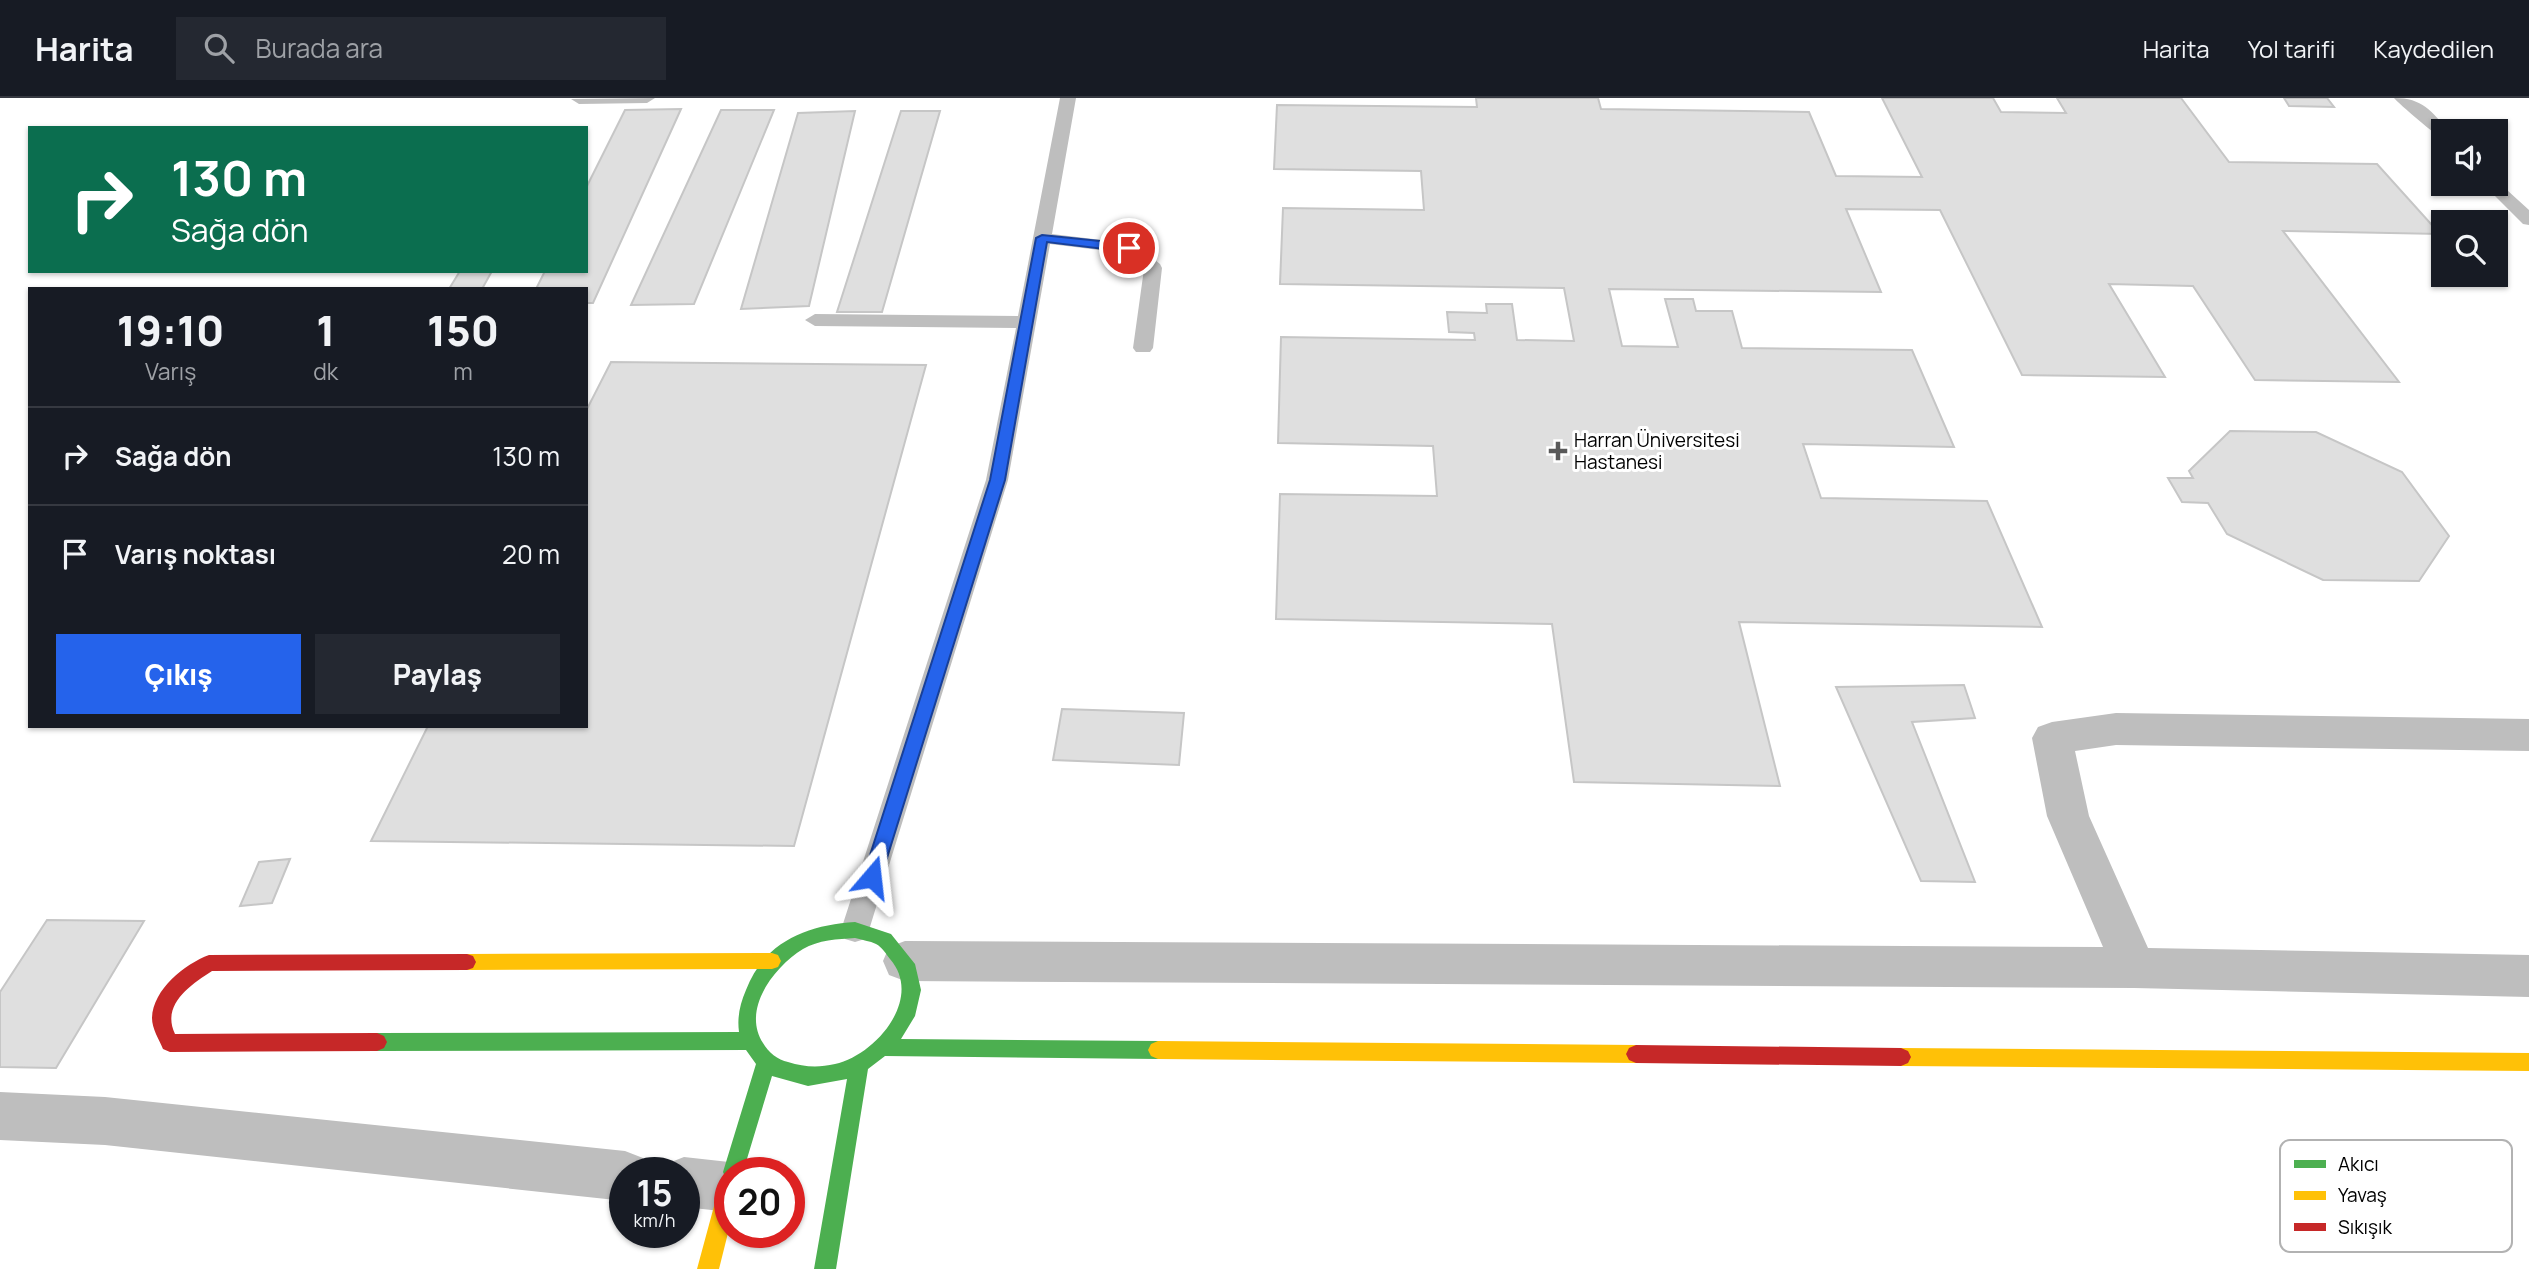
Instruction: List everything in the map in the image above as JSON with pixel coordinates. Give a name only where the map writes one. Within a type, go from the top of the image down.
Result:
[{"type":"street","points":[[2134,968],[2068,816],[2052,738],[2116,729],[2529,735]]},
{"type":"street","points":[[855,930],[885,940],[905,961],[912,990],[905,1021],[886,1048],[858,1069],[824,1078],[793,1076],[766,1063],[751,1041],[747,1013],[755,986],[772,961],[798,943],[826,932],[855,930]]},
{"type":"street","points":[[751,1041],[170,1043],[161,1033],[159,1019],[164,1002],[176,987],[190,974],[209,963],[772,961]]},
{"type":"street","points":[[905,961],[2134,968],[2529,976]]},
{"type":"street","points":[[886,1048],[2529,1062]]},
{"type":"street","points":[[738,1157],[766,1063]]},
{"type":"street","points":[[825,1269],[858,1069]]},
{"type":"street","points":[[0,1116],[105,1121],[609,1173]]},
{"type":"street","points":[[708,1269],[714,1245]]},
{"type":"lane","points":[[579,99],[647,98]]},
{"type":"lane","points":[[855,930],[998,480],[1068,98]]},
{"type":"lane","points":[[2402,98],[2431,121]]},
{"type":"lane","points":[[2505,196],[2529,220]]},
{"type":"lane","points":[[1042,238],[1129,248],[1153,268],[1143,348]]},
{"type":"lane","points":[[814,320],[1027,322]]},
{"type":"building","points":[[1476,98],[1598,98],[1601,109],[1809,112],[1836,176],[1922,177],[1882,98],[1993,98],[2001,112],[2066,113],[2057,98],[2181,98],[2229,162],[2377,164],[2431,224],[2431,234],[2283,231],[2399,382],[2255,380],[2193,286],[2109,284],[2165,377],[2022,375],[1940,210],[1846,209],[1881,292],[1609,289],[1622,346],[1678,347],[1665,299],[1693,299],[1696,311],[1732,311],[1742,348],[1912,350],[1954,447],[1803,444],[1821,498],[1987,501],[2042,627],[1739,622],[1780,786],[1574,782],[1552,624],[1276,619],[1280,494],[1437,496],[1433,446],[1278,443],[1281,337],[1475,340],[1474,333],[1449,332],[1447,312],[1487,313],[1486,304],[1512,304],[1517,340],[1574,341],[1564,288],[1280,284],[1283,208],[1424,210],[1421,171],[1274,169],[1277,105],[1477,107]]},
{"type":"building","points":[[2284,98],[2327,98],[2334,107],[2289,106]]},
{"type":"building","points":[[681,109],[593,303],[588,303],[588,287],[537,287],[544,273],[588,273],[588,184],[625,110]]},
{"type":"building","points":[[721,110],[774,110],[694,304],[631,305]]},
{"type":"building","points":[[855,111],[809,306],[741,309],[798,113]]},
{"type":"building","points":[[901,111],[940,111],[882,312],[837,312]]},
{"type":"building","points":[[459,273],[491,273],[483,287],[450,287]]},
{"type":"building","points":[[611,362],[926,365],[794,846],[371,841],[427,728],[588,728],[588,407]]},
{"type":"building","points":[[2230,431],[2316,432],[2402,472],[2449,536],[2419,581],[2323,580],[2227,534],[2208,503],[2182,502],[2168,478],[2193,478],[2189,471]]},
{"type":"building","points":[[1964,685],[1975,718],[1912,722],[1975,882],[1921,881],[1836,687]]},
{"type":"building","points":[[1062,709],[1184,713],[1179,765],[1053,760]]},
{"type":"building","points":[[290,859],[272,903],[240,906],[259,862]]},
{"type":"building","points":[[47,920],[144,921],[56,1068],[0,1067],[0,992]]},
{"type":"traffic: fast","points":[[855,930],[885,940],[906,964],[912,990],[905,1016],[889,1041],[866,1060],[838,1073],[808,1077],[778,1069],[760,1056],[750,1040],[747,1022],[749,1004],[757,985],[782,953],[798,942],[818,935],[855,930]]},
{"type":"traffic: fast","points":[[377,1042],[751,1041]]},
{"type":"traffic: fast","points":[[886,1048],[1158,1050]]},
{"type":"traffic: fast","points":[[738,1157],[766,1063]]},
{"type":"traffic: fast","points":[[825,1269],[858,1069]]},
{"type":"traffic: slow","points":[[467,962],[772,961]]},
{"type":"traffic: slow","points":[[1158,1050],[1636,1054]]},
{"type":"traffic: slow","points":[[1901,1057],[2529,1062]]},
{"type":"traffic: slow","points":[[708,1269],[714,1246]]},
{"type":"traffic: jam","points":[[377,1042],[170,1043],[162,1017],[164,1006],[177,986],[209,963],[467,962]]},
{"type":"traffic: jam","points":[[1636,1054],[1901,1057]]},
{"type":"place","name":"Harran Üniversitesi Hastanesi","points":[[1558,451]]},
{"type":"route","points":[[872,877],[998,480],[1042,238],[1129,248]]}]
